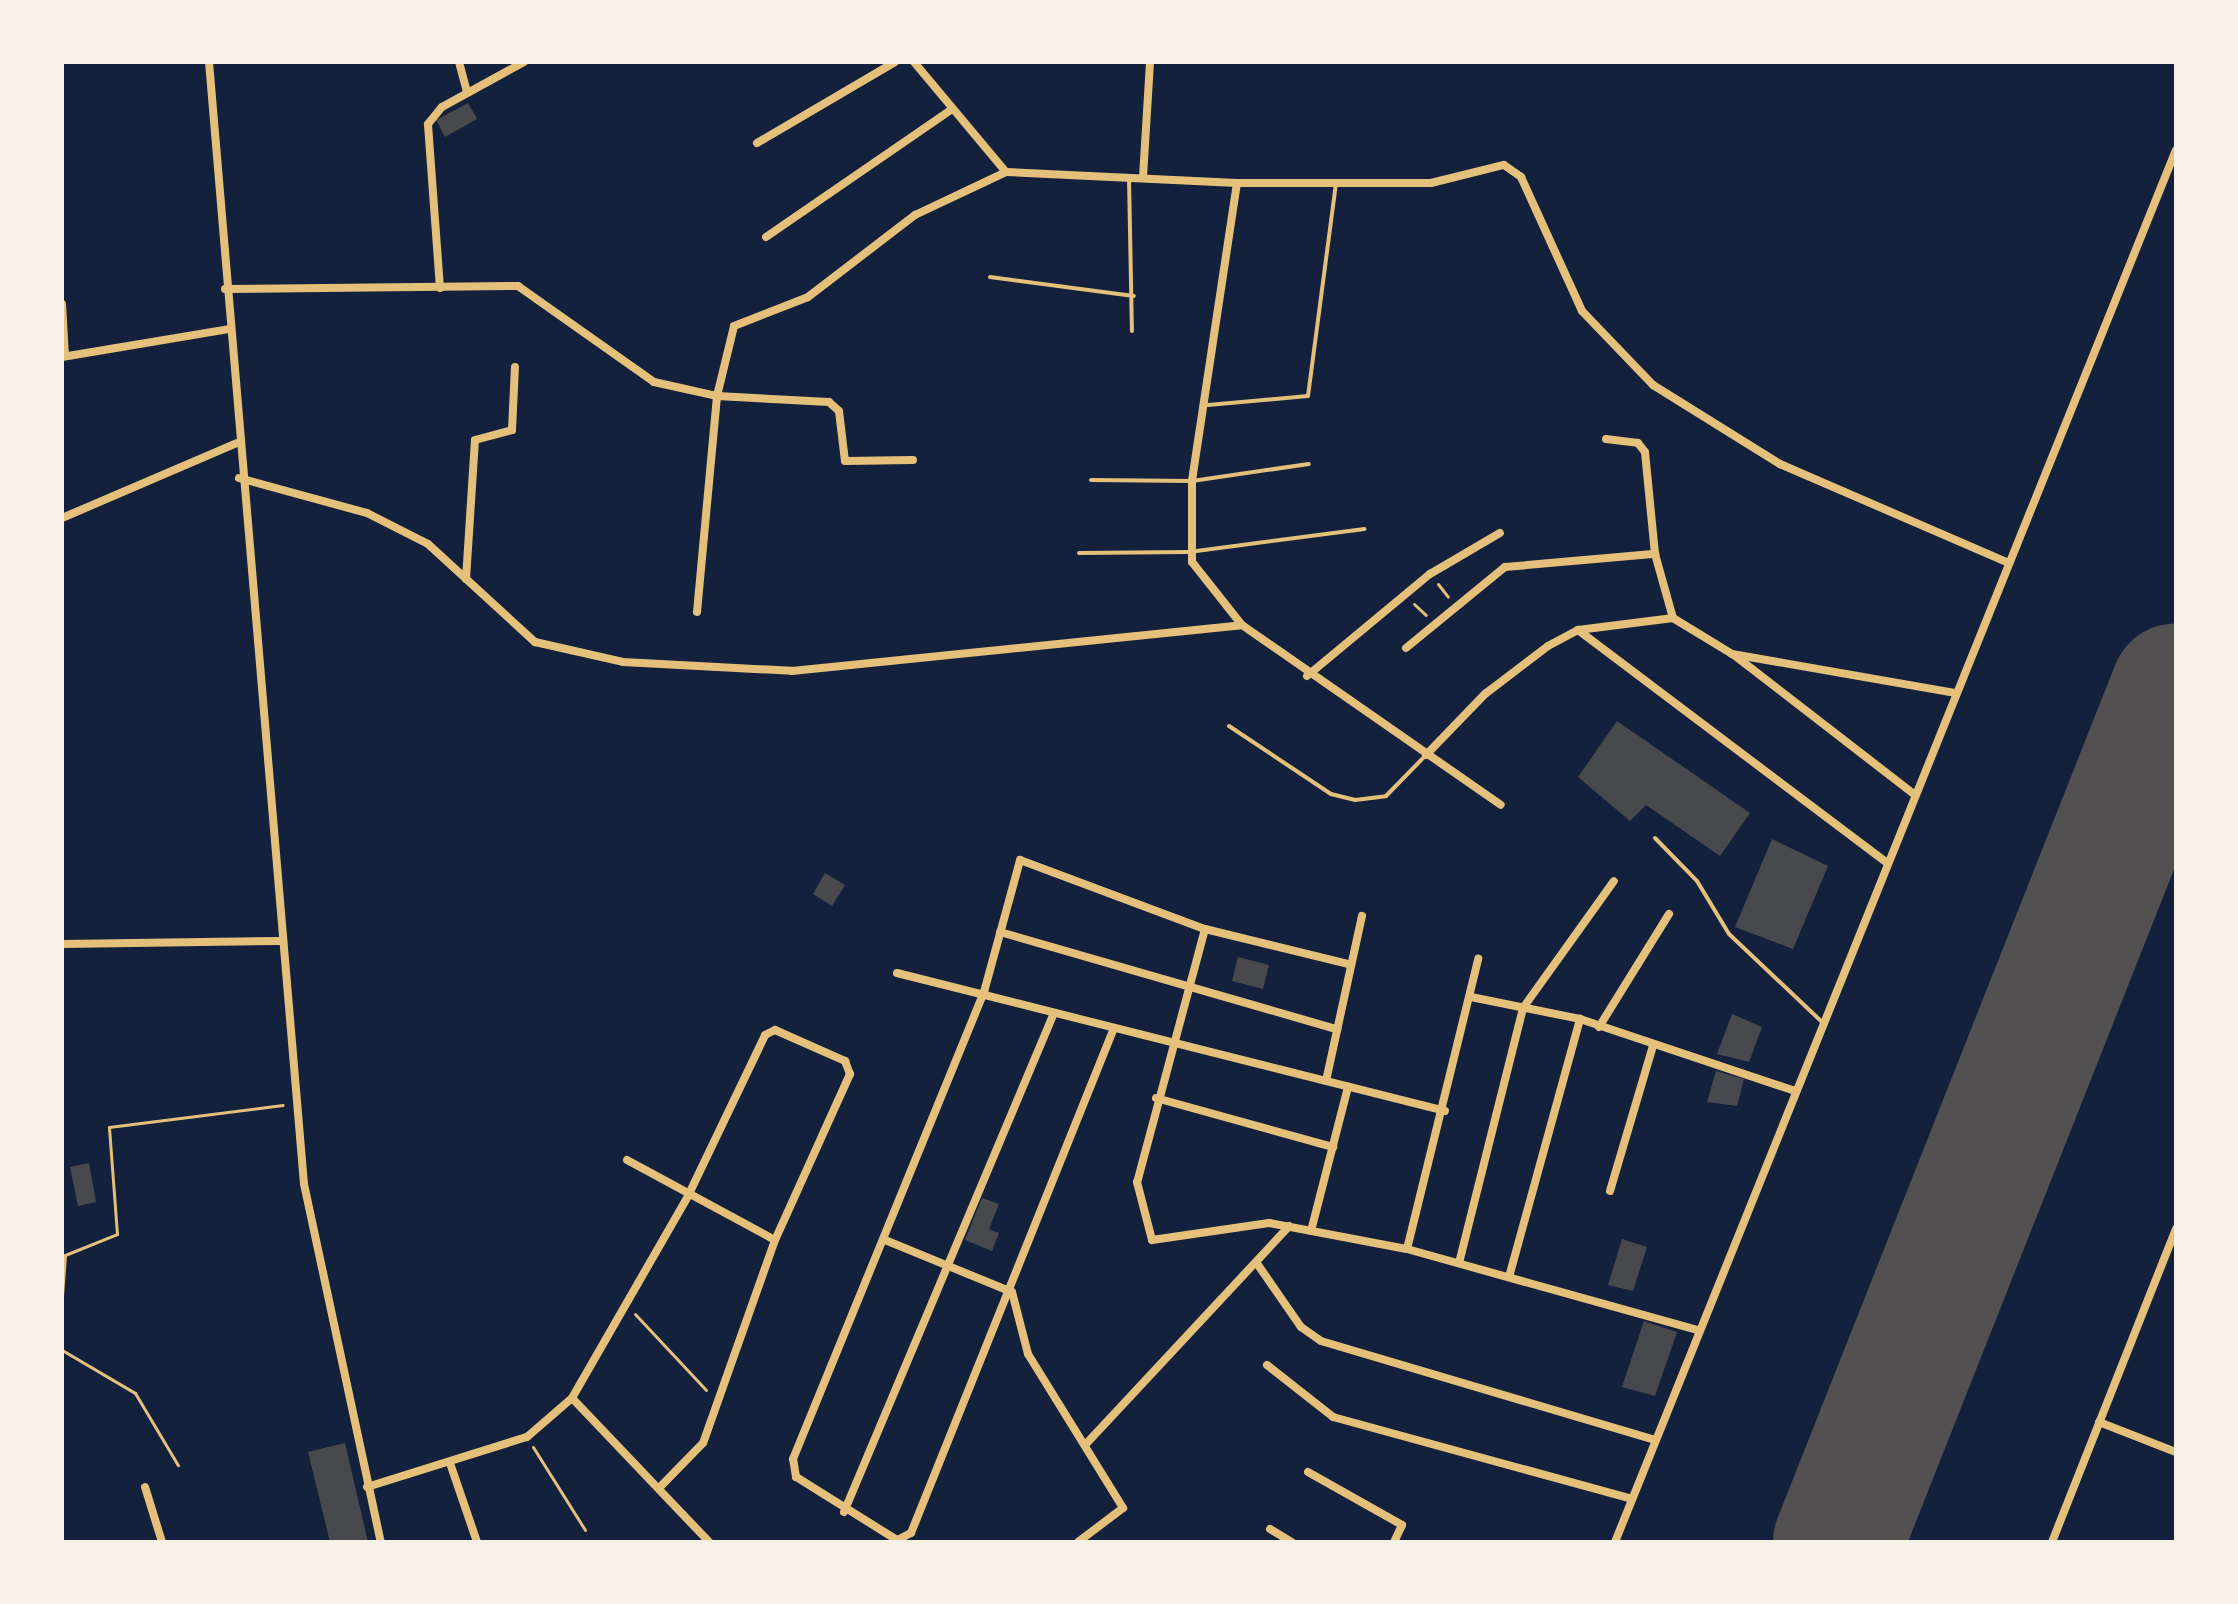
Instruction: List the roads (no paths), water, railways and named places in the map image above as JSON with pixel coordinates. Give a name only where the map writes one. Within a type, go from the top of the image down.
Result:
[{"type":"street","points":[[209,62],[239,478],[304,1184],[381,1542]]},
{"type":"street","points":[[459,62],[467,91]]},
{"type":"street","points":[[440,288],[428,124],[467,91],[524,62]]},
{"type":"street","points":[[757,143],[895,62]]},
{"type":"street","points":[[914,62],[1006,172]]},
{"type":"street","points":[[1143,177],[1150,62]]},
{"type":"street","points":[[766,237],[952,109]]},
{"type":"street","points":[[1615,1542],[1886,862],[2176,150]]},
{"type":"street","points":[[697,612],[717,396],[725,343],[742,319],[808,297],[915,215],[1006,172],[1237,183],[1431,183],[1504,165],[1521,177],[1582,311],[1653,385],[1780,464],[2009,563]]},
{"type":"street","points":[[1237,183],[1208,405],[1192,481],[1189,552],[1242,625],[1307,676],[1501,805]]},
{"type":"street","points":[[225,289],[529,289],[654,382],[717,396],[829,402],[839,411],[845,461],[913,460]]},
{"type":"street","points":[[62,304],[64,356],[229,329]]},
{"type":"street","points":[[466,579],[475,440],[512,430],[515,367]]},
{"type":"street","points":[[1606,439],[1638,443],[1645,452],[1655,554],[1673,618]]},
{"type":"street","points":[[62,518],[237,443]]},
{"type":"street","points":[[239,478],[367,513],[428,544],[535,642],[623,662],[792,671],[1242,625]]},
{"type":"street","points":[[1307,676],[1430,574],[1500,533]]},
{"type":"street","points":[[1406,648],[1454,605],[1505,567],[1655,554]]},
{"type":"street","points":[[1426,755],[1496,685],[1578,630],[1673,618],[1732,654],[1914,794]]},
{"type":"street","points":[[1578,630],[1886,862]]},
{"type":"street","points":[[1732,654],[1955,693]]},
{"type":"street","points":[[1114,1028],[1012,1292],[911,1533],[897,1540],[844,1512],[796,1477],[793,1459],[984,992],[1020,860],[1205,929],[1349,964]]},
{"type":"street","points":[[1459,1263],[1523,1008],[1614,881]]},
{"type":"street","points":[[1599,1027],[1669,914]]},
{"type":"street","points":[[1326,1081],[1349,964],[1362,916]]},
{"type":"street","points":[[1205,929],[1171,1042],[1137,1182],[1150,1238],[1161,1242],[1257,1222],[1289,1226],[1407,1249],[1698,1330]]},
{"type":"street","points":[[1000,932],[1337,1029]]},
{"type":"street","points":[[62,944],[282,941]]},
{"type":"street","points":[[1407,1249],[1445,1111],[1478,959]]},
{"type":"street","points":[[897,973],[984,992],[1054,1013],[1445,1111]]},
{"type":"street","points":[[1471,997],[1580,1019],[1653,1046],[1795,1091]]},
{"type":"street","points":[[844,1512],[951,1266],[1054,1013]]},
{"type":"street","points":[[1509,1277],[1580,1019]]},
{"type":"street","points":[[367,1487],[451,1466],[527,1437],[572,1398],[688,1196],[765,1035],[775,1030],[849,1067],[775,1240],[718,1402],[695,1457],[660,1487]]},
{"type":"street","points":[[1610,1191],[1653,1046]]},
{"type":"street","points":[[1311,1231],[1348,1087]]},
{"type":"street","points":[[1156,1098],[1333,1147]]},
{"type":"street","points":[[627,1160],[688,1196],[775,1240]]},
{"type":"street","points":[[1086,1444],[1289,1226]]},
{"type":"street","points":[[2052,1542],[2173,1246],[2176,1229]]},
{"type":"street","points":[[885,1240],[1012,1292]]},
{"type":"street","points":[[1256,1262],[1301,1327],[1321,1341],[1656,1440]]},
{"type":"street","points":[[1012,1292],[1028,1354],[1123,1508],[1078,1542]]},
{"type":"street","points":[[1267,1365],[1333,1417],[1632,1499]]},
{"type":"street","points":[[572,1398],[660,1487],[709,1542]]},
{"type":"street","points":[[2099,1422],[2176,1452]]},
{"type":"street","points":[[451,1466],[477,1542]]},
{"type":"street","points":[[1308,1472],[1402,1525],[1394,1542]]},
{"type":"street","points":[[145,1487],[162,1542]]},
{"type":"street","points":[[1270,1529],[1292,1542]]},
{"type":"lane","points":[[1129,178],[1134,296],[1132,331]]},
{"type":"lane","points":[[1208,405],[1308,396],[1336,182]]},
{"type":"lane","points":[[990,277],[1134,296]]},
{"type":"lane","points":[[1091,480],[1192,481],[1309,464]]},
{"type":"lane","points":[[1079,553],[1189,552],[1364,529]]},
{"type":"lane","points":[[1229,726],[1331,794],[1355,800],[1386,796],[1426,755]]},
{"type":"lane","points":[[1655,838],[1697,881],[1729,934],[1822,1022]]}]
